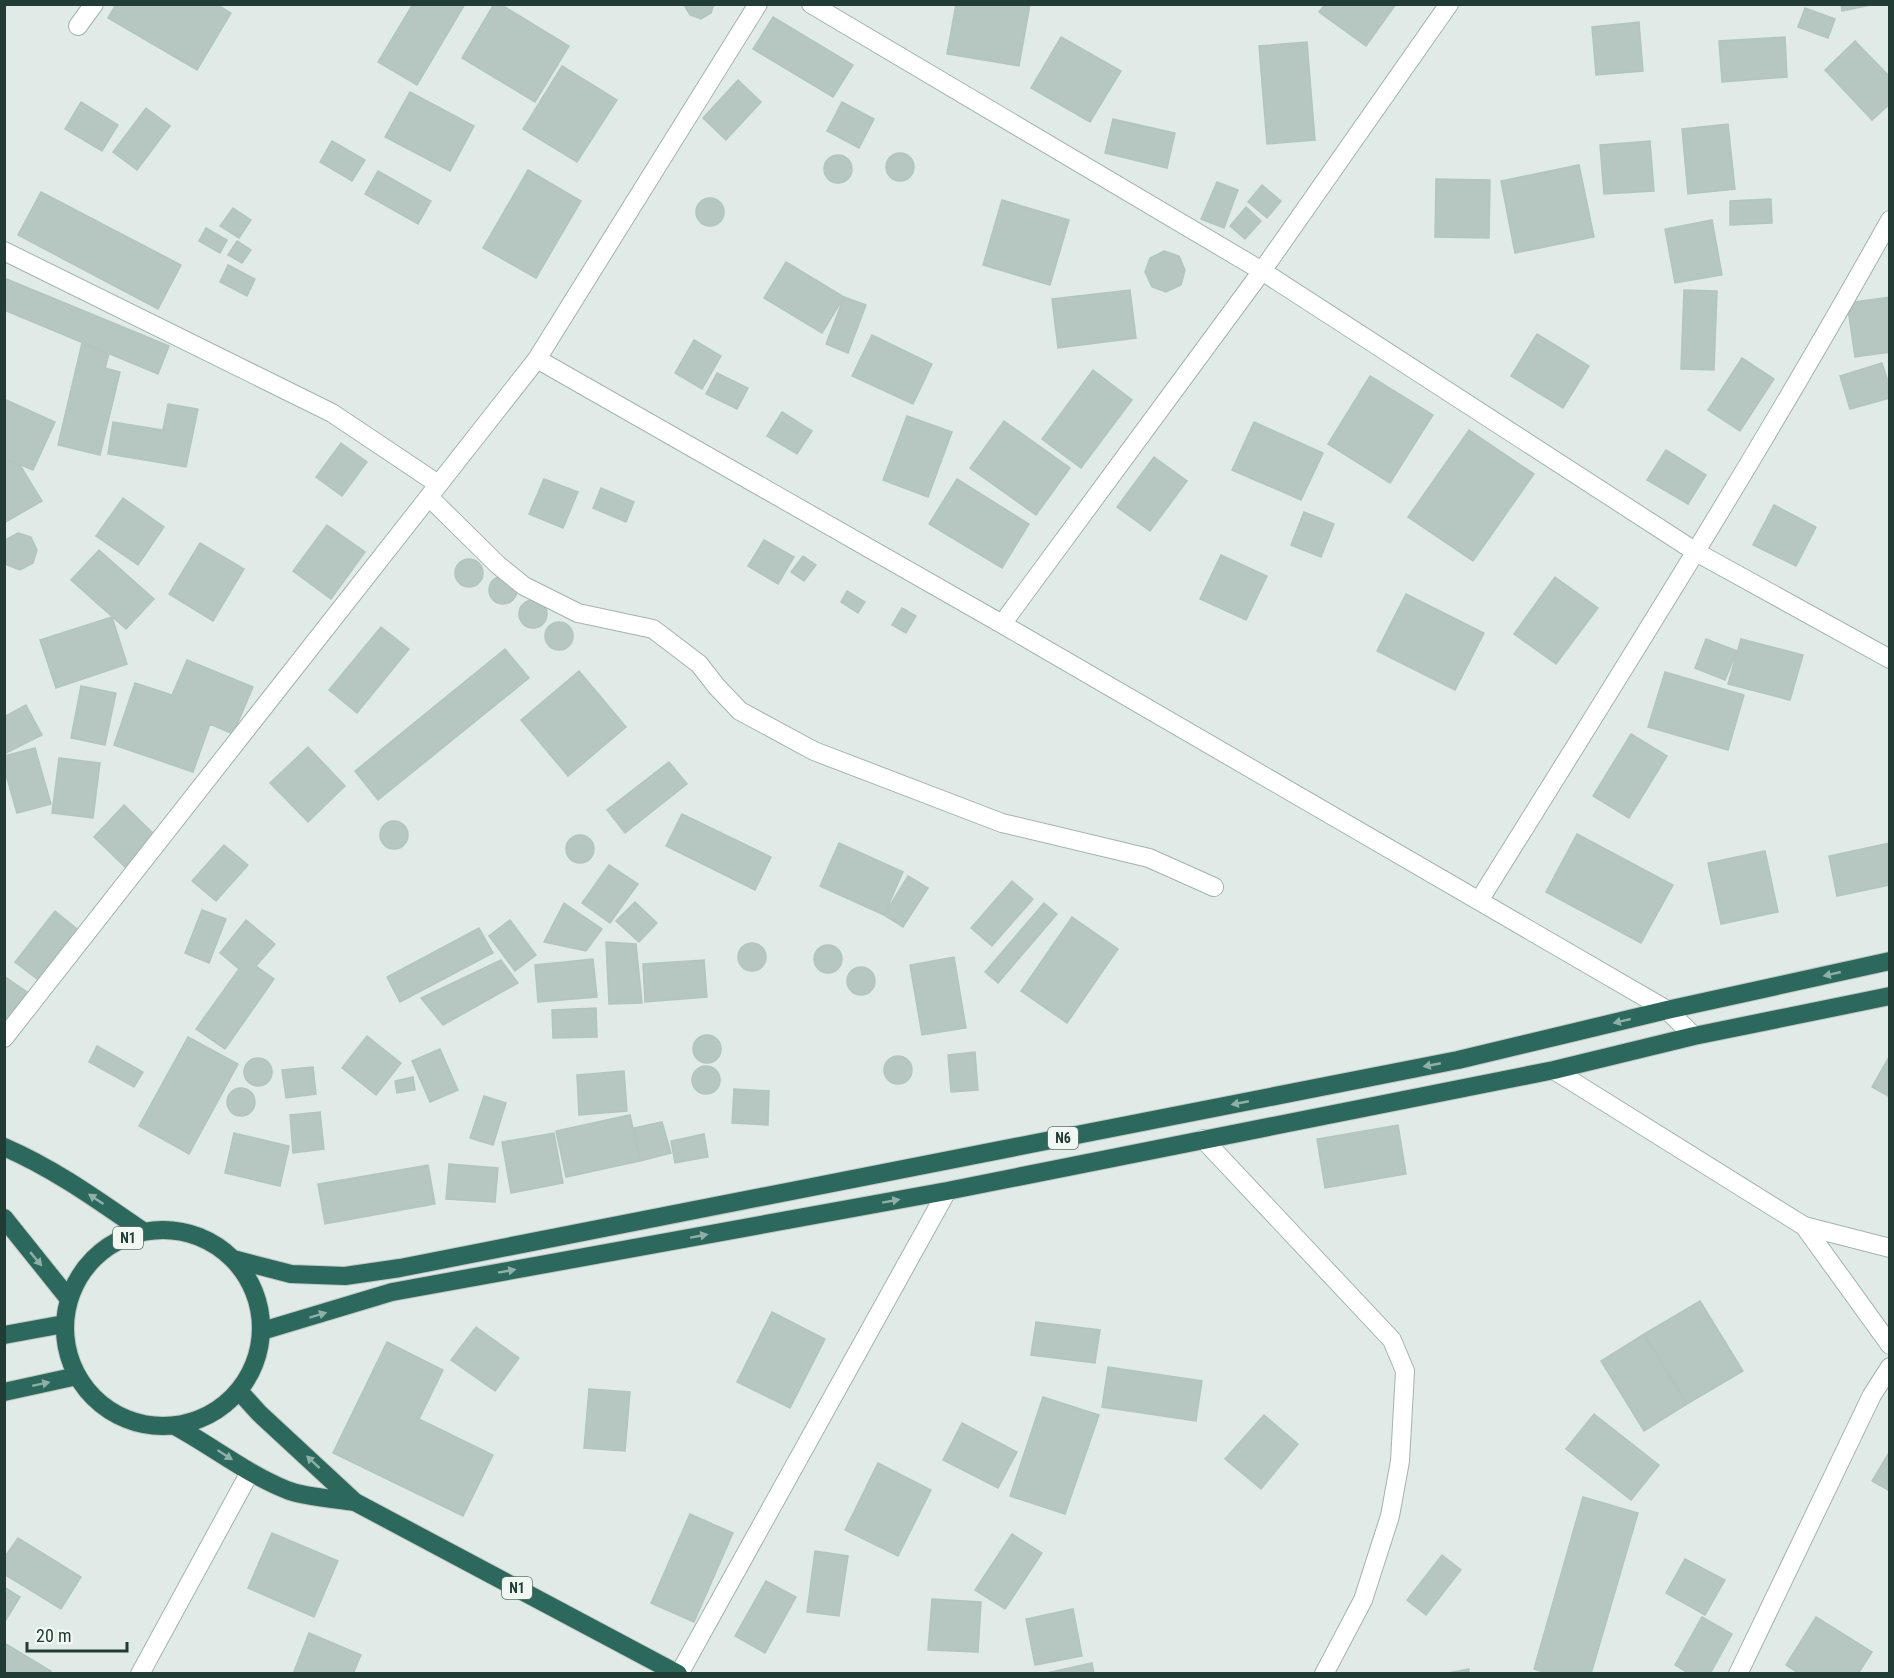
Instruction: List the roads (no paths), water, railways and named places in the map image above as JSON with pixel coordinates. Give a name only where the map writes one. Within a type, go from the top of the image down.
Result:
[{"type":"highway","name":"N6","points":[[233,1259],[291,1274],[345,1276],[400,1268],[1458,1060],[1890,961]]},
{"type":"highway","name":"N6","points":[[262,1331],[393,1292],[947,1191],[1554,1070],[1694,1036],[1890,996]]},
{"type":"highway","name":"N1","points":[[4,1147],[35,1161],[144,1232]]},
{"type":"highway","points":[[4,1218],[69,1299]]},
{"type":"highway","name":"N1","points":[[176,1231],[206,1240],[233,1259],[249,1280],[259,1305],[262,1331],[255,1362],[239,1390],[221,1408],[199,1419],[175,1426],[136,1423],[102,1405],[77,1376],[69,1360],[64,1324],[69,1299],[81,1275],[95,1257],[113,1244],[144,1232],[176,1231]]},
{"type":"highway","points":[[4,1335],[64,1324]]},
{"type":"highway","points":[[4,1392],[77,1376]]},
{"type":"highway","name":"N1","points":[[239,1390],[259,1413],[355,1503],[679,1674]]},
{"type":"highway","name":"N1","points":[[175,1426],[250,1472],[289,1491],[355,1503]]},
{"type":"street","points":[[78,26],[94,4]]},
{"type":"street","points":[[4,1038],[537,359],[758,4]]},
{"type":"street","points":[[811,4],[1262,271],[1696,552],[1890,659]]},
{"type":"street","points":[[1002,624],[1262,271],[1449,4]]},
{"type":"street","points":[[1479,901],[1696,552],[1890,220]]},
{"type":"street","points":[[4,251],[332,413],[434,490],[498,565],[524,586],[578,613],[654,629],[699,664],[740,711],[814,751],[1002,823],[1149,858],[1214,887]]},
{"type":"street","points":[[537,359],[1002,624],[1667,1011],[1694,1036]]},
{"type":"street","points":[[1554,1070],[1804,1226],[1890,1248]]},
{"type":"street","points":[[1203,1139],[1392,1340],[1405,1371],[1400,1461],[1390,1516],[1363,1600],[1324,1674]]},
{"type":"street","points":[[679,1674],[947,1191]]},
{"type":"street","points":[[1804,1226],[1890,1345]]},
{"type":"street","points":[[1738,1674],[1872,1395],[1890,1367]]},
{"type":"street","points":[[140,1674],[250,1472]]}]
